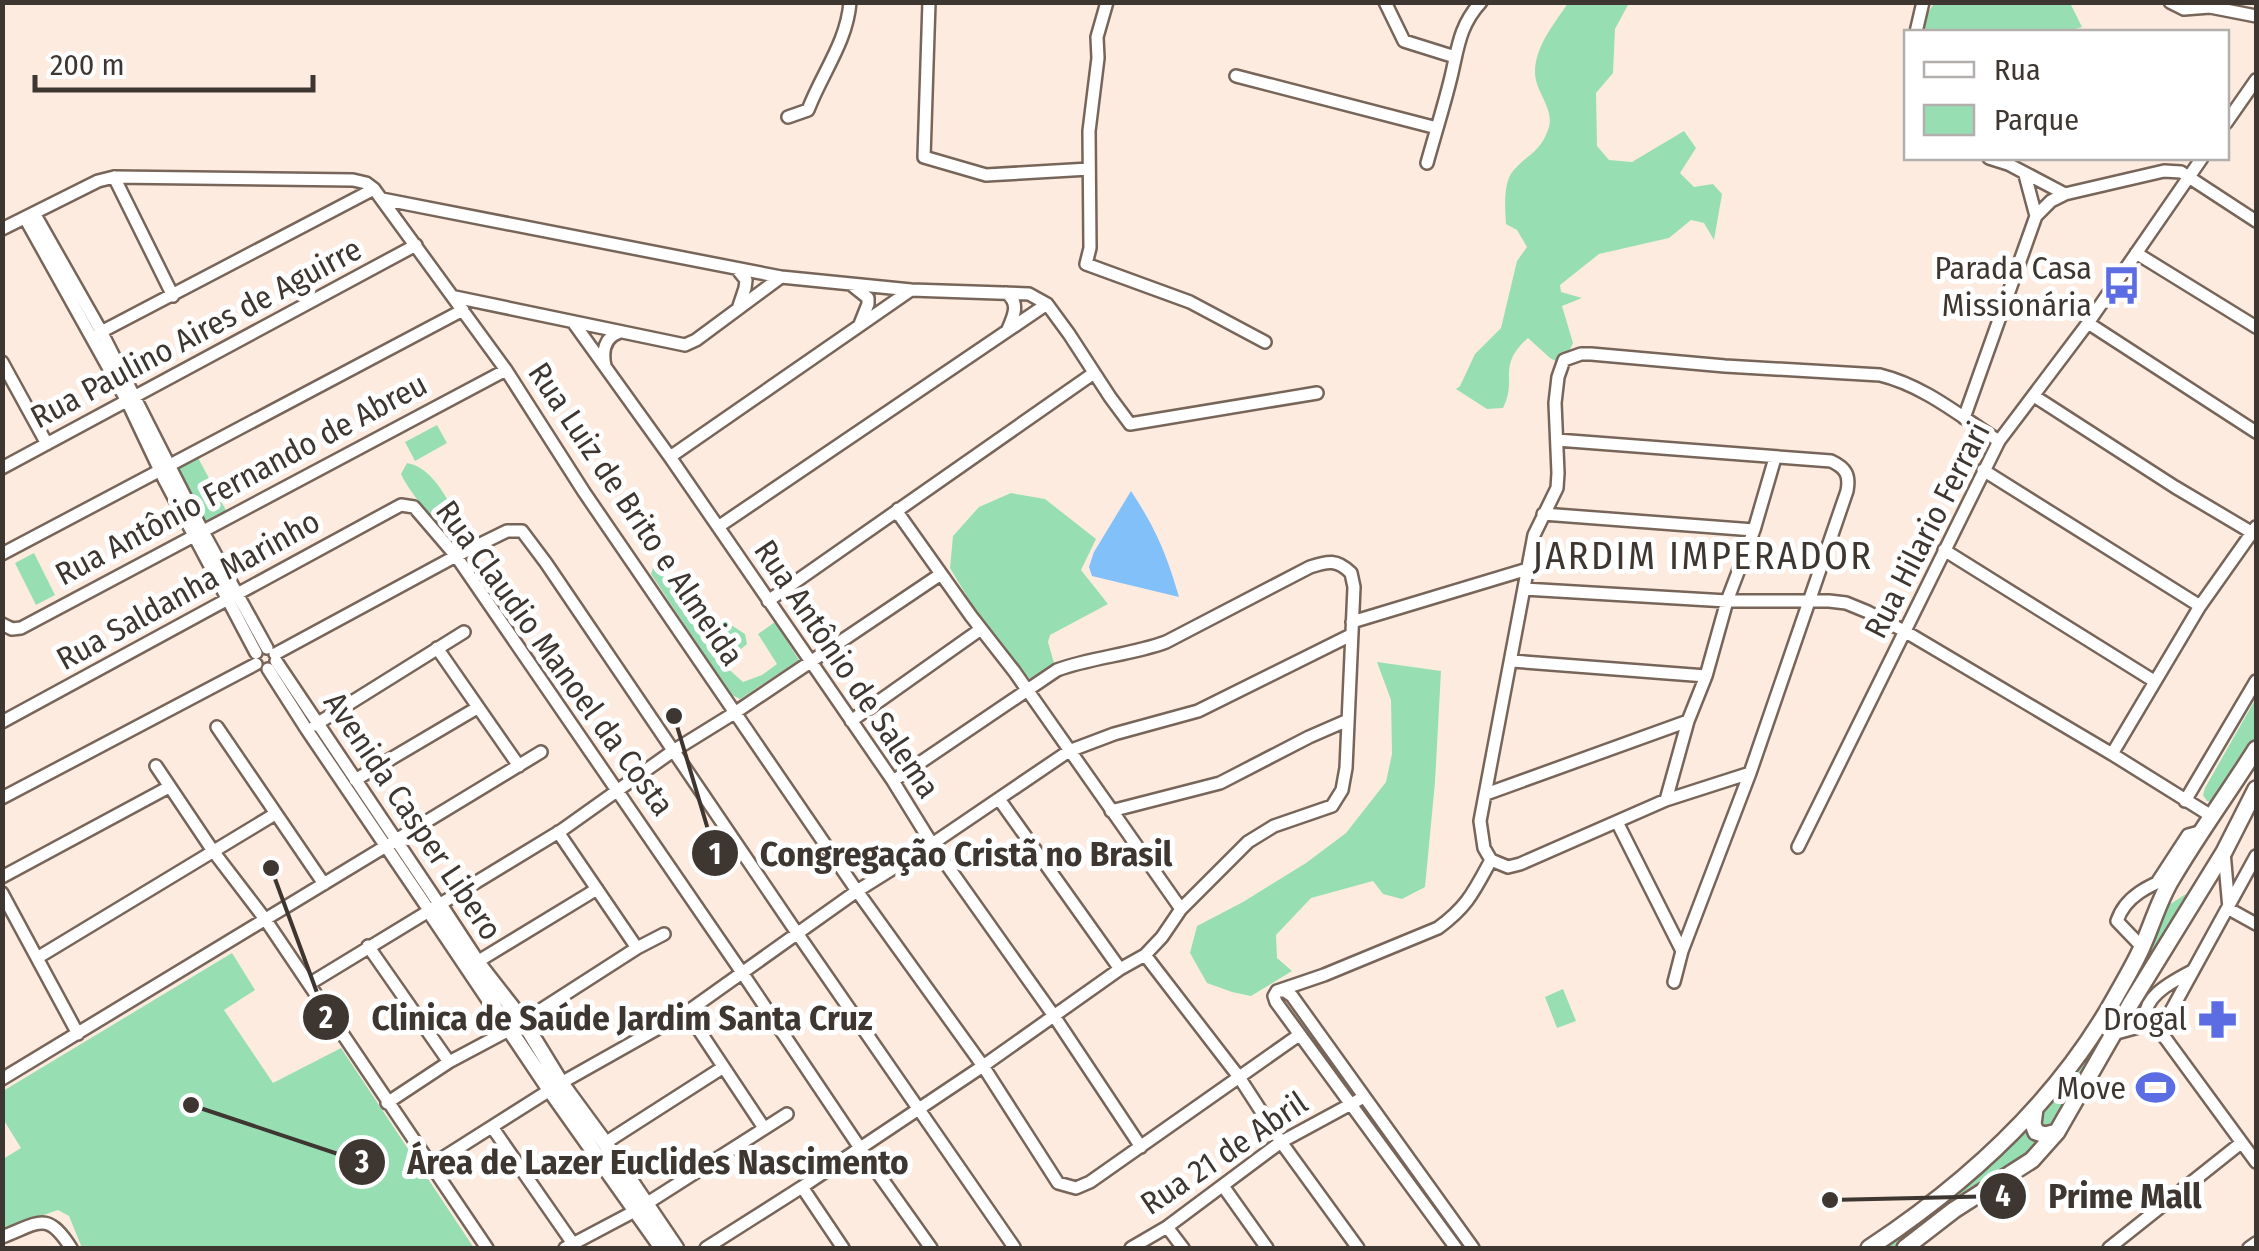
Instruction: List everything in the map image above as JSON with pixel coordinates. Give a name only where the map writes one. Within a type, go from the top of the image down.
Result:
[{"type":"main road","points":[[1869,1248],[1936,1202],[2049,1095],[2088,1041],[2142,947],[2165,879],[2208,824],[2256,749]]},
{"type":"main road","points":[[1912,1246],[1954,1210],[2032,1160],[2057,1132],[2227,846],[2256,788]]},
{"type":"main road","points":[[2208,824],[2227,846]]},
{"type":"main road","points":[[2035,1109],[2036,1132],[2057,1132]]},
{"type":"street","points":[[788,117],[808,110],[817,86],[838,52],[850,2]]},
{"type":"street","points":[[929,2],[924,158],[986,175],[1090,170]]},
{"type":"street","points":[[1107,2],[1097,37],[1089,131],[1090,248],[1086,264],[1190,302],[1265,342]]},
{"type":"street","points":[[1385,2],[1404,41],[1455,57]]},
{"type":"street","points":[[1427,163],[1458,40],[1481,2]]},
{"type":"street","points":[[1916,30],[1922,2]]},
{"type":"street","points":[[2170,2],[2184,9],[2204,4],[2256,16]]},
{"type":"street","points":[[1236,76],[1437,128]]},
{"type":"street","points":[[2229,119],[2256,80]]},
{"type":"street","points":[[1995,160],[2065,194]]},
{"type":"street","name":"Rua Hilario Ferrari","points":[[1798,847],[1999,441],[2088,323],[2201,160]]},
{"type":"street","points":[[1964,418],[2036,216],[2044,207],[2065,194],[2164,171],[2181,172],[2256,221]]},
{"type":"street","points":[[2025,175],[2036,216]]},
{"type":"street","points":[[114,177],[173,296]]},
{"type":"street","points":[[2,230],[114,177],[353,180],[378,194],[781,277],[911,290],[1030,294],[1046,304],[1130,424],[1317,393]]},
{"type":"street","points":[[97,334],[378,194]]},
{"type":"street","name":"Rua Luiz de Brito e Almeida","points":[[378,194],[506,370],[584,492],[983,1066],[1058,1182],[1069,1188],[1082,1187],[1141,1147]]},
{"type":"street","name":"Avenida Casper Libero","points":[[29,216],[97,334],[266,658],[517,1025]]},
{"type":"street","name":"Rua Paulino Aires de Aguirre","points":[[2,468],[416,245]]},
{"type":"street","points":[[2136,254],[2256,327]]},
{"type":"street","points":[[736,268],[746,280],[738,309]]},
{"type":"street","points":[[455,297],[684,344],[696,340],[781,277]]},
{"type":"street","points":[[850,284],[868,298],[859,326]]},
{"type":"street","points":[[670,457],[911,290]]},
{"type":"street","points":[[1006,293],[1016,309],[1008,330]]},
{"type":"street","points":[[718,527],[1046,304]]},
{"type":"street","points":[[2,554],[463,310]]},
{"type":"street","name":"Rua Antônio de Salema","points":[[573,322],[670,457],[1141,1147]]},
{"type":"street","points":[[2088,323],[2256,432]]},
{"type":"street","points":[[606,367],[606,343],[624,332]]},
{"type":"street","points":[[1750,773],[1666,800],[1520,864],[1508,867],[1491,860],[1484,848],[1480,822],[1534,535],[1557,488],[1555,403],[1561,365],[1581,354],[1880,375],[1920,390],[1999,441]]},
{"type":"street","points":[[2,362],[47,444]]},
{"type":"street","name":"Rua Antônio Fernando de Abreu","points":[[2,624],[20,628],[506,370]]},
{"type":"street","points":[[768,601],[1094,373]]},
{"type":"street","points":[[2034,396],[2175,487],[2255,531],[2200,606],[2112,754]]},
{"type":"street","points":[[1557,440],[1831,461],[1847,473],[1848,491],[1674,982]]},
{"type":"street","points":[[1666,800],[1774,458]]},
{"type":"street","points":[[1984,470],[2200,606]]},
{"type":"street","name":"Rua Claudio Manoel da Costa","points":[[400,506],[407,505],[422,514],[456,556],[931,1248]]},
{"type":"street","name":"Rua Saldanha Marinho","points":[[2,722],[400,506]]},
{"type":"street","points":[[898,510],[896,514],[1014,672],[1180,909]]},
{"type":"street","points":[[1543,514],[1754,530]]},
{"type":"street","points":[[3,797],[456,556],[507,531],[522,531],[1014,1247]]},
{"type":"street","points":[[1944,550],[2154,682]]},
{"type":"street","points":[[706,1248],[1146,955],[1180,909],[1261,832],[1337,801],[1345,779],[1354,586],[1351,573],[1337,562],[1328,561],[1188,633],[1144,650],[1056,670],[893,781]]},
{"type":"street","points":[[430,1166],[556,1087],[687,1012],[796,933],[1069,751],[1198,711],[1351,629],[1528,569]]},
{"type":"street","points":[[309,984],[558,832],[941,574]]},
{"type":"street","points":[[1524,588],[1846,604],[1906,632],[2112,754],[2185,801],[2208,824]]},
{"type":"street","points":[[851,721],[981,629]]},
{"type":"street","points":[[312,727],[464,632]]},
{"type":"street","points":[[438,648],[519,766]]},
{"type":"street","points":[[1512,662],[1706,676]]},
{"type":"street","points":[[2185,801],[2256,681]]},
{"type":"street","points":[[355,780],[477,708]]},
{"type":"street","points":[[1111,811],[1220,784],[1348,720]]},
{"type":"street","points":[[1486,794],[1688,721]]},
{"type":"street","name":"Avenida Casper Libero","points":[[312,727],[355,780],[391,844]]},
{"type":"street","points":[[217,728],[324,884]]},
{"type":"street","points":[[4,1074],[78,1034],[541,752]]},
{"type":"street","points":[[156,766],[265,919],[486,1248]]},
{"type":"street","points":[[2,876],[169,786]]},
{"type":"street","points":[[999,799],[1120,969]]},
{"type":"street","points":[[36,958],[275,814]]},
{"type":"street","points":[[1617,822],[1682,951]]},
{"type":"street","points":[[558,832],[638,948]]},
{"type":"street","points":[[2227,846],[2229,908]]},
{"type":"street","points":[[2160,1031],[2256,856]]},
{"type":"street","points":[[1473,1248],[1444,1220],[1349,1104],[1274,996],[1277,990],[1324,976],[1438,928],[1470,900],[1491,860]]},
{"type":"street","points":[[2142,947],[2117,921],[2119,914],[2128,902],[2165,879]]},
{"type":"street","points":[[477,962],[597,888]]},
{"type":"street","points":[[2,893],[78,1034]]},
{"type":"street","name":"Avenida Casper Libero","points":[[434,907],[477,962],[556,1087],[640,1207],[676,1248]]},
{"type":"street","points":[[2229,908],[2256,924]]},
{"type":"street","points":[[387,1103],[448,1062],[517,1025],[664,934]]},
{"type":"street","points":[[368,946],[448,1062]]},
{"type":"street","points":[[1146,955],[1240,1077],[1281,1142],[1358,1248]]},
{"type":"street","points":[[2146,1025],[2143,1016],[2154,996],[2195,968]]},
{"type":"street","points":[[1277,990],[1292,996],[1364,1098],[1444,1220],[1456,1248]]},
{"type":"street","points":[[687,1012],[764,1128]]},
{"type":"street","points":[[2113,1034],[2146,1025],[2160,1031],[2256,1162]]},
{"type":"street","points":[[1141,1147],[1299,1035]]},
{"type":"street","points":[[605,1143],[722,1068]]},
{"type":"street","name":"Avenida Casper Libero","points":[[556,1087],[605,1143],[662,1248]]},
{"type":"street","name":"Rua 21 de Abril","points":[[1131,1248],[1168,1226],[1281,1142],[1364,1098]]},
{"type":"street","points":[[492,1127],[571,1247],[787,1114]]},
{"type":"street","points":[[2108,1248],[2241,1142]]},
{"type":"street","points":[[1223,1186],[1268,1248]]},
{"type":"street","points":[[802,1187],[838,1247]]},
{"type":"street","points":[[2,1237],[48,1223],[60,1230],[72,1248]]},
{"type":"street","points":[[1168,1226],[1183,1248]]},
{"type":"street","points":[[2249,1248],[2256,1242]]},
{"type":"green space","points":[[1935,2],[2070,3],[2082,27],[2072,30],[1916,30]]},
{"type":"green space","points":[[1568,3],[1629,3],[1615,29],[1613,73],[1596,93],[1597,146],[1609,160],[1632,162],[1684,131],[1696,148],[1680,173],[1694,187],[1713,184],[1722,194],[1714,240],[1704,223],[1691,220],[1669,238],[1599,254],[1560,285],[1561,292],[1582,298],[1562,306],[1573,343],[1563,365],[1528,338],[1510,365],[1503,408],[1487,409],[1456,389],[1475,354],[1501,328],[1517,261],[1527,247],[1517,230],[1506,224],[1506,189],[1513,171],[1537,149],[1548,130],[1549,115],[1536,80],[1536,62],[1547,35]]},
{"type":"green space","points":[[437,425],[447,443],[415,461],[405,442]]},
{"type":"green space","points":[[195,452],[229,516],[204,529],[171,465]]},
{"type":"green space","points":[[407,463],[425,472],[440,488],[463,525],[458,534],[445,535],[410,489],[401,474]]},
{"type":"green space","points":[[1011,493],[1045,499],[1096,539],[1081,570],[1108,604],[1050,635],[1054,663],[1030,679],[974,608],[950,568],[953,536],[979,507]]},
{"type":"green space","points":[[34,553],[55,595],[36,605],[15,563]]},
{"type":"green space","points":[[653,568],[659,568],[684,605],[712,628],[725,621],[745,634],[747,644],[725,666],[743,682],[777,664],[758,634],[775,622],[799,660],[740,699],[730,694],[651,574]]},
{"type":"green space","points":[[1377,662],[1441,671],[1425,887],[1402,899],[1383,894],[1373,881],[1311,898],[1276,935],[1277,958],[1292,971],[1251,996],[1207,983],[1190,953],[1197,926],[1306,863],[1346,833],[1386,782],[1392,754],[1391,700]]},
{"type":"green space","points":[[2256,698],[2256,740],[2216,804],[2207,801],[2203,795],[2205,788]]},
{"type":"green space","points":[[2200,885],[2056,1127],[2045,1129],[2039,1117],[2071,1082],[2103,1035],[2137,973],[2164,908]]},
{"type":"green space","points":[[232,953],[255,990],[224,1010],[273,1083],[341,1048],[474,1248],[82,1248],[69,1216],[58,1210],[3,1229],[3,1159],[21,1148],[3,1119],[3,1091]]},
{"type":"green space","points":[[1563,989],[1576,1021],[1557,1028],[1545,997]]},
{"type":"green space","points":[[2027,1130],[2044,1143],[1899,1248],[1883,1248],[1940,1209]]},
{"type":"water","points":[[1131,491],[1160,542],[1179,597],[1092,576],[1089,567],[1094,552]]},
{"type":"place","name":"Parada Casa Missionária","points":[[2122,286]]},
{"type":"place","name":"Congregação Cristã no Brasil","points":[[674,716]]},
{"type":"place","name":"Clinica de Saúde Jardim Santa Cruz","points":[[271,868]]},
{"type":"place","name":"Drogal","points":[[2217,1019]]},
{"type":"place","name":"Move","points":[[2156,1088]]},
{"type":"place","name":"Área de Lazer Euclides Nascimento","points":[[191,1105]]},
{"type":"place","name":"Prime Mall","points":[[1830,1200]]},
{"type":"district","name":"JARDIM IMPERADOR","points":[[1703,556]]}]
